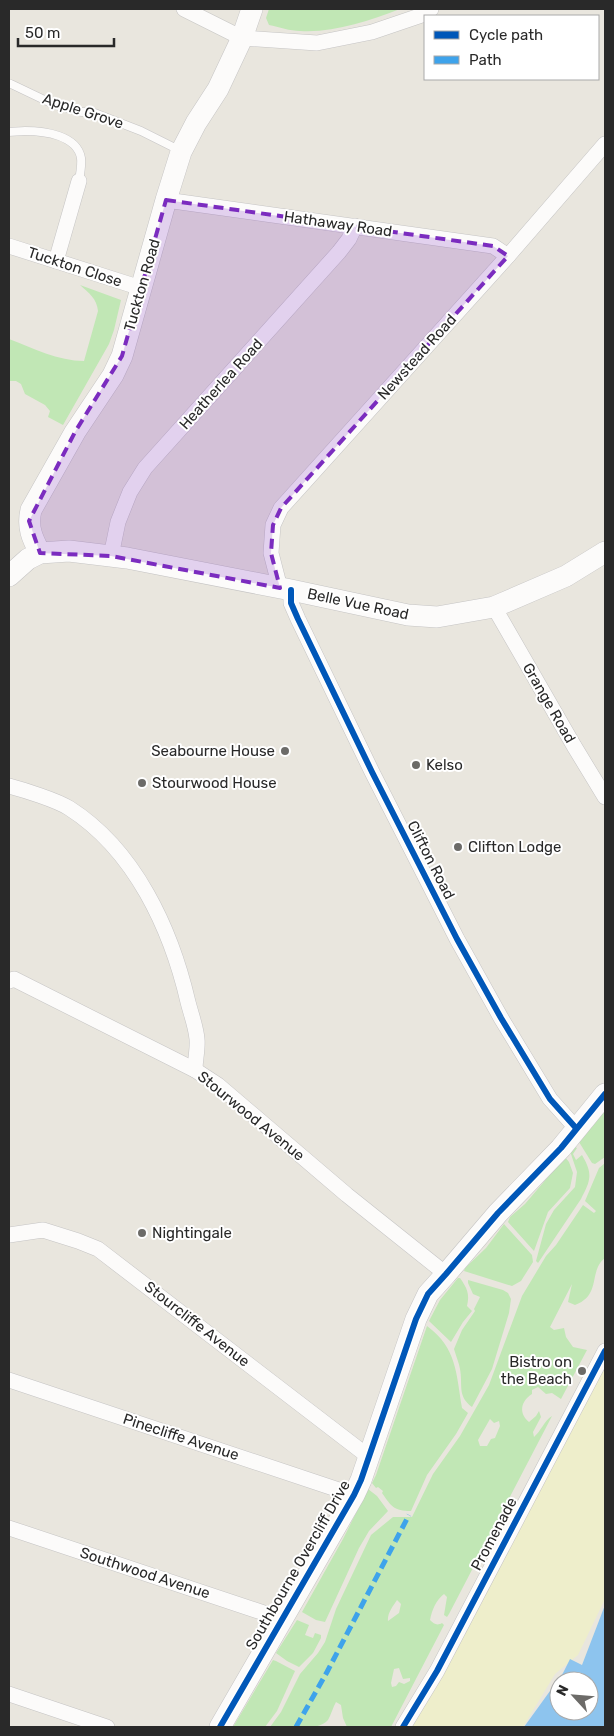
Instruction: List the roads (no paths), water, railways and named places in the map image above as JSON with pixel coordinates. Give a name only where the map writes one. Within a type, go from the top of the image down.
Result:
[{"type":"street","points":[[184,9],[242,38],[317,43],[372,32],[425,14],[431,9]]},
{"type":"street","name":"Tuckton Road","points":[[40,552],[32,538],[28,521],[32,510],[75,432],[113,375],[122,356],[181,152],[196,123],[218,89],[242,38],[252,9]]},
{"type":"street","name":"Newstead Road","points":[[285,589],[271,553],[274,525],[281,508],[508,256],[605,144]]},
{"type":"street","points":[[56,261],[79,181]]},
{"type":"street","name":"Hathaway Road","points":[[166,200],[492,246],[508,256]]},
{"type":"street","name":"Heatherlea Road","points":[[111,556],[118,522],[130,492],[145,468],[339,252],[349,239],[355,226]]},
{"type":"street","name":"Tuckton Close","points":[[9,246],[141,288]]},
{"type":"street","name":"Belle Vue Road","points":[[40,552],[69,551],[111,556],[285,589],[408,615],[437,617],[494,607],[566,576],[605,552]]},
{"type":"street","points":[[9,576],[28,558],[40,552]]},
{"type":"street","name":"Clifton Road","points":[[285,589],[298,620],[384,796],[457,939],[501,1018],[550,1099],[576,1128]]},
{"type":"street","name":"Grange Road","points":[[494,607],[605,797]]},
{"type":"street","points":[[9,786],[69,808],[102,834],[130,867],[163,924],[183,979],[197,1040],[195,1070]]},
{"type":"street","name":"Stourwood Avenue","points":[[9,981],[14,979],[195,1070],[218,1085],[347,1195],[446,1274]]},
{"type":"street","name":"Southbourne Overcliff Drive","points":[[220,1727],[354,1494],[416,1318],[428,1294],[498,1213],[561,1148],[605,1094]]},
{"type":"street","name":"Stourcliffe Avenue","points":[[9,1235],[43,1230],[98,1249],[368,1457]]},
{"type":"street","name":"Promenade","points":[[403,1727],[437,1671],[605,1350]]},
{"type":"street","name":"Pinecliffe Avenue","points":[[9,1380],[354,1494]]},
{"type":"street","name":"Southwood Avenue","points":[[9,1528],[282,1619]]},
{"type":"street","points":[[9,1694],[107,1727]]},
{"type":"lane","name":"Apple Grove","points":[[11,84],[56,105],[81,112],[92,112],[141,131],[181,152]]},
{"type":"lane","points":[[9,132],[55,134],[71,142],[79,150],[82,160],[79,181]]},
{"type":"water","points":[[605,1605],[605,1727],[524,1727],[549,1692],[549,1721],[599,1721],[599,1671],[564,1671],[570,1659],[582,1665]]},
{"type":"place","name":"Seabourne House","points":[[285,751]]},
{"type":"place","name":"Kelso","points":[[416,765]]},
{"type":"place","name":"Stourwood House","points":[[142,783]]},
{"type":"place","name":"Clifton Lodge","points":[[458,847]]},
{"type":"place","name":"Nightingale","points":[[142,1233]]},
{"type":"place","name":"Bistro on the Beach","points":[[582,1371]]}]
